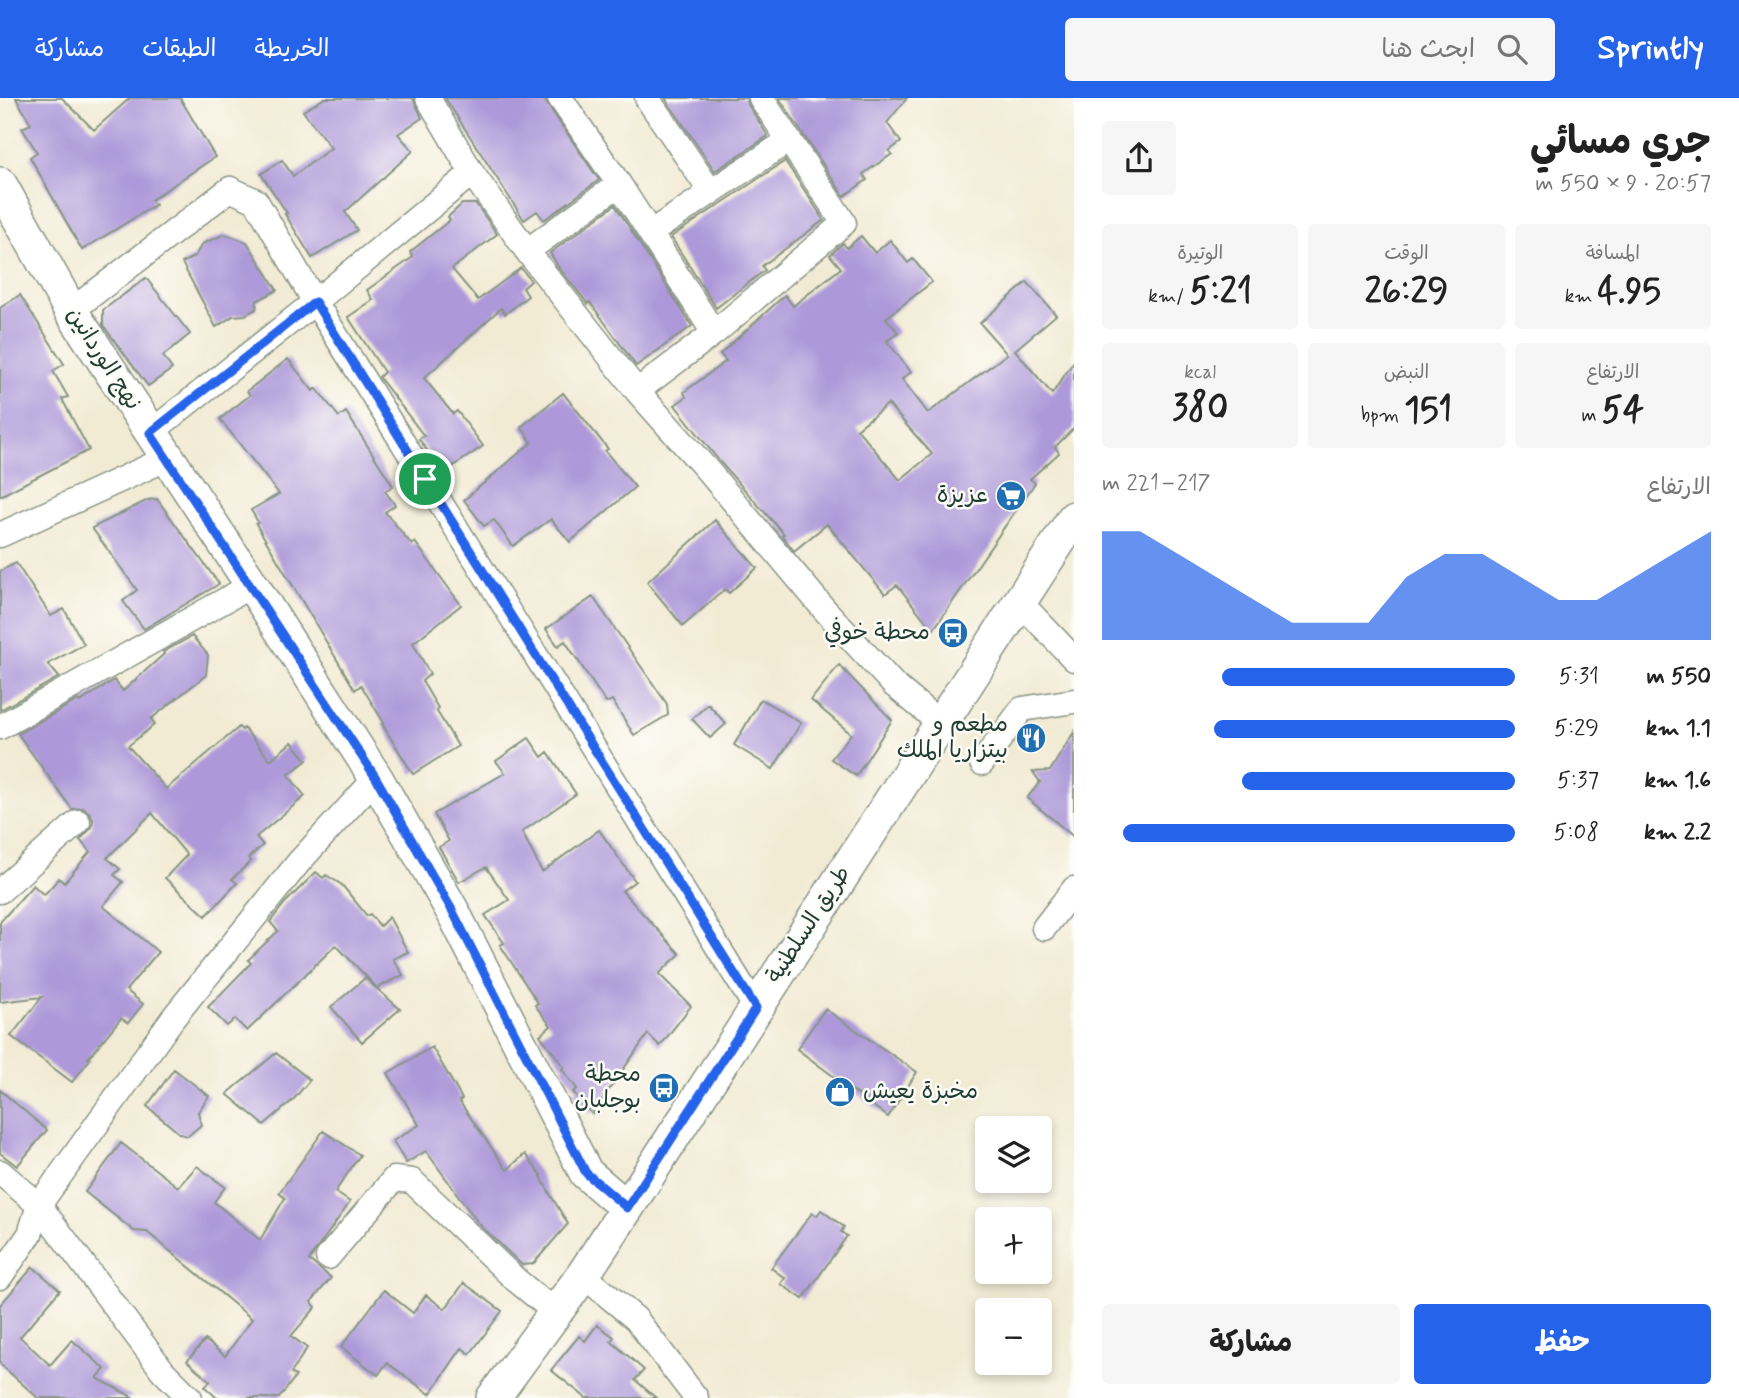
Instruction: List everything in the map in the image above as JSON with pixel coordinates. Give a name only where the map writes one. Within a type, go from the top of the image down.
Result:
[{"type":"street","points":[[428,98],[472,173],[527,251],[637,391],[824,609],[894,685],[940,723]]},
{"type":"street","points":[[560,98],[619,184],[714,333]]},
{"type":"street","points":[[647,98],[711,192]]},
{"type":"street","points":[[637,391],[714,333],[844,223],[761,98]]},
{"type":"street","points":[[650,233],[789,139]]},
{"type":"street","points":[[0,535],[159,446],[315,302],[472,173]]},
{"type":"street","name":"نهج الوردانين","points":[[0,184],[71,311],[376,778],[452,910],[586,1173],[627,1208]]},
{"type":"street","points":[[527,251],[619,184]]},
{"type":"street","points":[[71,311],[230,189],[256,201],[315,302],[756,1008]]},
{"type":"street","name":"طريق السلطنية","points":[[493,1398],[583,1275],[1074,518]]},
{"type":"street","points":[[0,727],[252,585]]},
{"type":"street","points":[[1019,601],[1074,659]]},
{"type":"street","points":[[982,764],[1022,709],[1074,701]]},
{"type":"street","points":[[0,1277],[30,1234],[39,1205],[173,1017],[299,862],[376,778]]},
{"type":"street","points":[[0,891],[78,822]]},
{"type":"street","points":[[1044,928],[1074,889]]},
{"type":"street","points":[[0,1172],[39,1205],[163,1371],[190,1398]]},
{"type":"street","points":[[328,1257],[394,1179],[412,1181],[516,1280],[555,1312]]},
{"type":"street","points":[[583,1275],[636,1319],[696,1398]]},
{"type":"building","points":[[16,98],[62,98],[94,130],[130,98],[180,98],[215,157],[151,200],[155,205],[82,250],[30,157],[37,152],[22,128],[31,124]]},
{"type":"building","points":[[325,98],[413,98],[422,118],[398,134],[413,151],[345,212],[357,230],[312,258],[261,174],[282,160],[293,176],[331,148],[303,111]]},
{"type":"building","points":[[445,98],[543,98],[599,180],[544,220],[537,211],[524,220]]},
{"type":"building","points":[[665,98],[746,98],[768,136],[715,171]]},
{"type":"building","points":[[779,98],[907,98],[887,123],[901,142],[889,151],[892,154],[863,174],[867,180],[844,196]]},
{"type":"building","points":[[785,161],[824,220],[762,266],[765,270],[716,308],[671,237]]},
{"type":"building","points":[[462,204],[476,204],[497,234],[452,269],[478,300],[521,268],[531,281],[523,288],[528,296],[505,314],[501,308],[424,378],[453,414],[457,411],[483,446],[443,473],[419,439],[424,436],[379,377],[384,372],[348,317],[373,300],[367,290],[413,257],[410,252],[450,220],[448,217]]},
{"type":"building","points":[[615,205],[692,326],[636,366],[590,302],[588,304],[550,253]]},
{"type":"building","points":[[225,234],[247,242],[277,290],[257,301],[256,309],[245,315],[233,316],[216,327],[182,263],[195,256],[202,244]]},
{"type":"building","points":[[861,236],[875,253],[890,240],[908,263],[913,259],[932,282],[886,318],[898,332],[887,341],[911,372],[902,379],[928,413],[1007,354],[980,323],[1027,282],[1056,315],[1015,350],[1052,394],[1074,361],[1074,428],[1055,447],[1059,453],[1030,479],[1035,483],[933,630],[897,585],[885,594],[827,524],[794,551],[782,535],[784,534],[720,462],[675,405],[686,397],[684,392],[726,361],[720,354],[785,295],[793,306],[841,268],[830,255],[843,243],[847,248]],"holes":[[[888,404],[932,454],[900,480],[857,429]]]},
{"type":"building","points":[[146,278],[190,334],[163,356],[172,369],[148,386],[103,325],[103,310]]},
{"type":"building","points":[[20,295],[64,364],[53,371],[68,397],[62,399],[89,450],[0,496],[0,308]]},
{"type":"building","points":[[288,359],[313,391],[316,388],[339,417],[346,412],[393,486],[385,491],[395,505],[385,512],[412,545],[415,542],[461,605],[413,643],[430,674],[422,681],[458,746],[413,774],[361,685],[355,690],[256,524],[258,522],[251,510],[279,494],[220,419],[250,395],[247,391]]},
{"type":"building","points":[[563,393],[635,487],[570,542],[551,519],[513,546],[494,520],[484,526],[464,500],[532,442],[521,427]]},
{"type":"building","points":[[157,499],[219,584],[144,629],[123,601],[137,590],[92,528],[148,500]]},
{"type":"building","points":[[715,520],[757,568],[729,593],[725,589],[683,626],[647,582]]},
{"type":"building","points":[[16,563],[51,616],[64,609],[84,644],[48,664],[59,677],[0,710],[0,571]]},
{"type":"building","points":[[593,597],[667,704],[668,715],[634,735],[612,700],[606,703],[565,641],[558,646],[546,629]]},
{"type":"building","points":[[192,636],[208,655],[206,675],[151,719],[155,724],[128,746],[166,789],[239,727],[242,730],[244,728],[270,760],[292,742],[307,760],[288,775],[305,796],[256,837],[263,845],[248,858],[251,861],[232,879],[237,883],[206,916],[165,878],[187,855],[152,813],[107,858],[120,869],[114,875],[123,882],[103,906],[158,952],[126,990],[143,1004],[128,1023],[121,1018],[72,1082],[11,1036],[42,997],[0,1002],[0,922],[33,885],[44,895],[59,878],[64,883],[90,852],[80,840],[92,827],[93,820],[90,813],[83,808],[72,809],[18,734],[78,700],[80,702],[114,680],[123,691],[164,654],[163,652]]},
{"type":"building","points":[[839,665],[892,720],[856,776],[831,759],[851,734],[811,700]]},
{"type":"building","points":[[761,699],[801,723],[773,769],[734,745]]},
{"type":"building","points":[[708,704],[726,724],[710,738],[692,719]]},
{"type":"building","points":[[1074,732],[1074,837],[1027,798],[1040,782],[1033,772],[1050,771]]},
{"type":"building","points":[[529,738],[542,757],[548,752],[576,794],[522,832],[542,872],[599,830],[635,881],[622,891],[680,954],[659,974],[691,1006],[660,1046],[648,1034],[592,1114],[573,1092],[577,1089],[540,1035],[551,1026],[535,1005],[538,1003],[500,945],[504,943],[485,915],[509,900],[486,867],[459,882],[439,847],[449,841],[434,814],[505,773],[496,761]]},
{"type":"building","points":[[316,872],[323,878],[326,875],[342,885],[367,916],[370,914],[380,926],[389,917],[408,952],[393,959],[403,975],[377,988],[336,945],[247,1031],[235,1019],[227,1026],[208,1007],[251,963],[248,960],[278,931],[270,922]]},
{"type":"building","points":[[365,978],[400,1009],[362,1042],[331,1007]]},
{"type":"building","points":[[825,1009],[917,1072],[888,1117],[797,1049]]},
{"type":"building","points":[[432,1047],[462,1099],[459,1101],[507,1170],[525,1154],[542,1176],[568,1224],[533,1264],[522,1265],[479,1224],[426,1151],[406,1163],[393,1141],[419,1125],[388,1073]]},
{"type":"building","points":[[276,1053],[310,1080],[293,1100],[264,1125],[227,1094]]},
{"type":"building","points":[[174,1069],[209,1096],[198,1112],[201,1125],[188,1136],[180,1134],[147,1106]]},
{"type":"building","points":[[0,1090],[47,1130],[17,1166],[0,1153]]},
{"type":"building","points":[[323,1131],[360,1155],[335,1192],[350,1202],[309,1260],[331,1278],[311,1302],[316,1307],[291,1336],[307,1348],[291,1373],[296,1376],[279,1398],[217,1398],[205,1387],[210,1381],[187,1361],[205,1340],[225,1356],[252,1319],[147,1232],[134,1231],[85,1192],[121,1143],[178,1187],[197,1166],[225,1187],[214,1202],[260,1240],[285,1198],[279,1193]]},
{"type":"building","points":[[821,1210],[844,1227],[841,1232],[847,1236],[803,1299],[781,1284],[785,1278],[771,1268],[812,1213],[817,1216]]},
{"type":"building","points":[[33,1267],[60,1290],[20,1337],[50,1365],[72,1340],[105,1369],[97,1378],[134,1398],[38,1398],[0,1364],[0,1305]]},
{"type":"building","points":[[464,1283],[502,1311],[470,1354],[462,1348],[430,1394],[387,1363],[378,1375],[341,1347],[384,1290],[413,1313],[426,1295],[445,1309]]},
{"type":"building","points":[[597,1325],[614,1337],[611,1341],[644,1370],[635,1380],[656,1398],[586,1398],[551,1370],[579,1336],[585,1341]]},
{"type":"place","name":"عزيزة","points":[[1011,496]]},
{"type":"place","name":"محطة خوفي","points":[[953,633]]},
{"type":"place","name":"مطعم و بيتزاريا الملك","points":[[1031,738]]},
{"type":"place","name":"محطة بوجلبان","points":[[664,1088]]},
{"type":"place","name":"مخبزة يعيش","points":[[840,1092]]},
{"type":"route","points":[[315,302],[425,479],[756,1008],[627,1208],[586,1173],[452,910],[376,778],[150,433],[315,302]]}]
